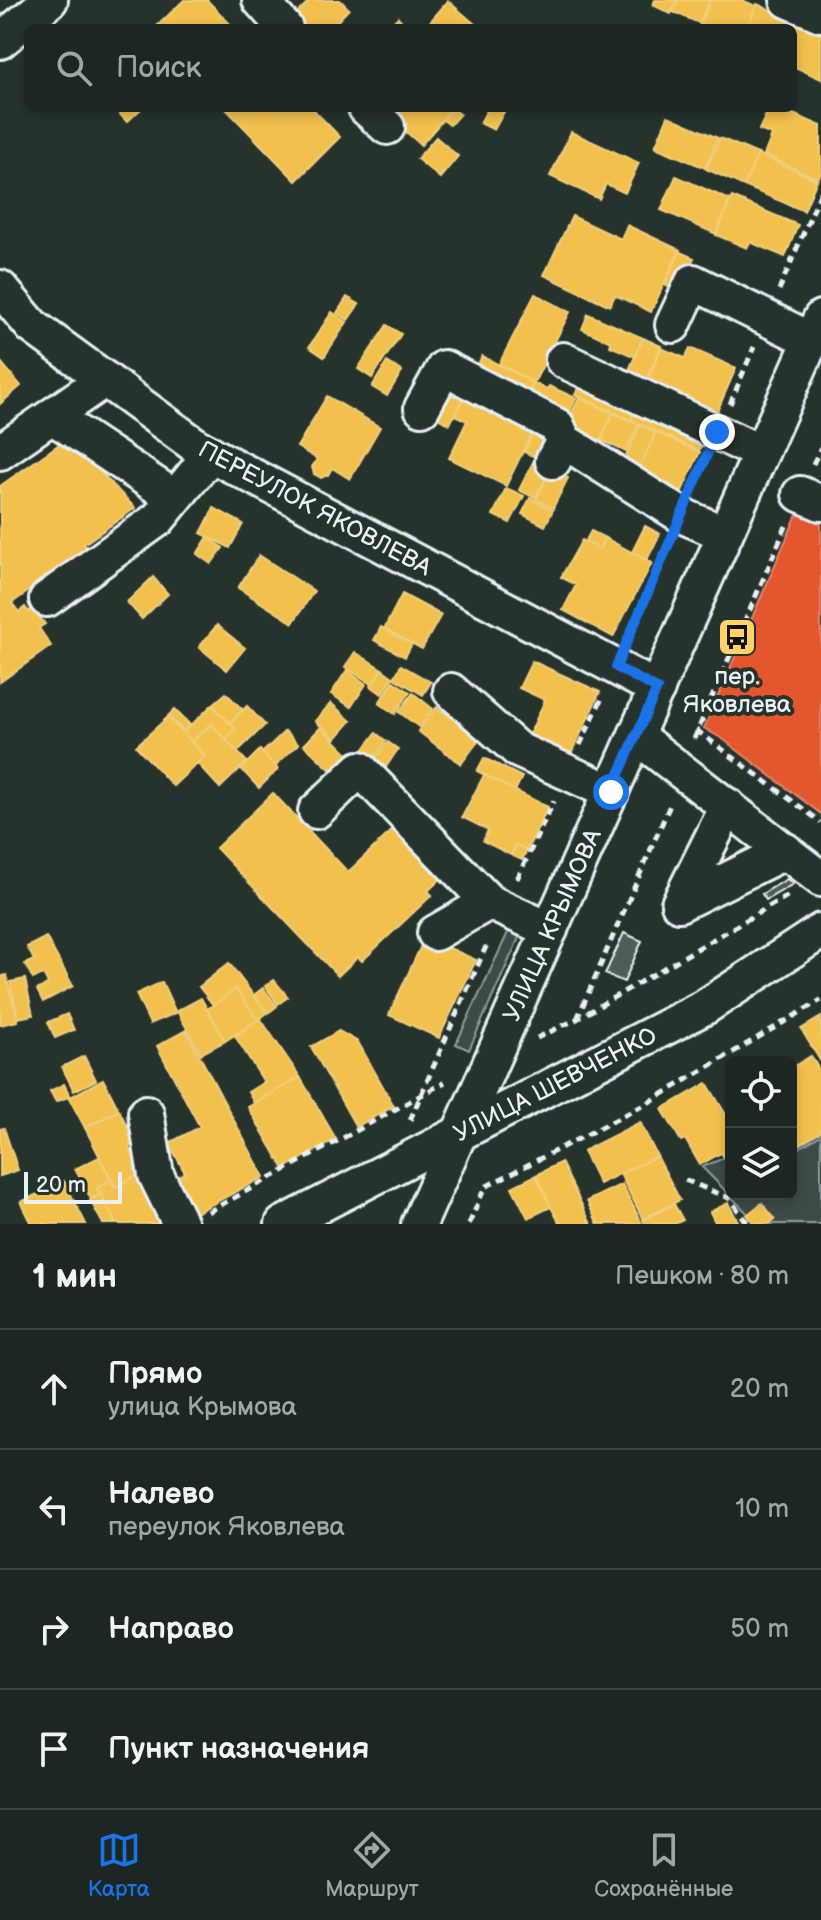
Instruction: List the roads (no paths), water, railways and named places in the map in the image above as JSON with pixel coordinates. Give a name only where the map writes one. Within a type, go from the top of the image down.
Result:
[{"type":"street","points":[[260,0],[281,24]]},
{"type":"street","points":[[788,0],[821,14]]},
{"type":"street","points":[[0,41],[43,2]]},
{"type":"street","points":[[673,325],[693,282],[767,318],[816,329]]},
{"type":"street","name":"ПЕРЕУЛОК ЯКОВЛЕВА","points":[[0,288],[32,326],[211,454],[657,689]]},
{"type":"street","name":"УЛИЦА КРЫМОВА","points":[[419,1224],[816,329]]},
{"type":"street","points":[[563,360],[761,453]]},
{"type":"street","points":[[422,408],[444,368],[557,426],[558,451],[681,515],[725,534]]},
{"type":"street","points":[[0,452],[105,379]]},
{"type":"street","points":[[52,416],[175,498]]},
{"type":"street","points":[[47,599],[158,519],[211,454]]},
{"type":"street","points":[[451,691],[518,750],[611,792]]},
{"type":"street","points":[[636,736],[683,773],[728,806],[807,867],[728,904],[712,886],[679,904],[728,806]]},
{"type":"street","points":[[316,811],[360,769],[496,905],[550,930]]},
{"type":"street","points":[[435,933],[496,905]]},
{"type":"street","name":"УЛИЦА ШЕВЧЕНКО","points":[[283,1224],[705,1007],[821,931]]},
{"type":"street","points":[[146,1113],[156,1175],[189,1221]]},
{"type":"place","name":"пер. Яковлева","points":[[737,637]]}]
